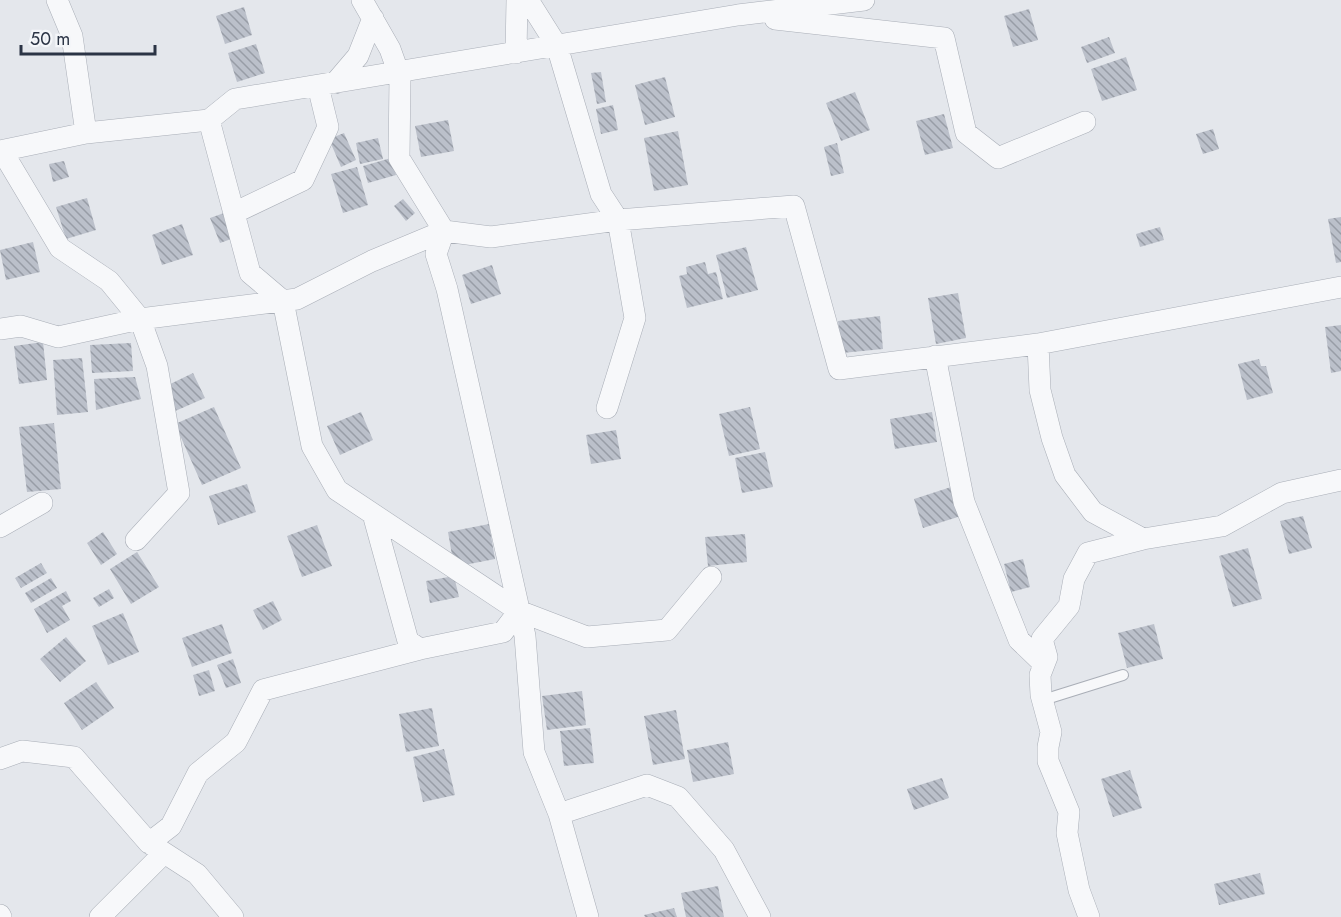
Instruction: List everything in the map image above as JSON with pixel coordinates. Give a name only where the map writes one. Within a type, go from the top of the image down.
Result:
[{"type":"street","points":[[57,0],[72,36],[86,133]]},
{"type":"street","points":[[363,0],[390,49],[398,72],[399,158],[444,231]]},
{"type":"street","points":[[516,53],[517,0]]},
{"type":"street","points":[[528,0],[557,46],[601,194],[618,220],[635,318],[607,408]]},
{"type":"street","points":[[136,540],[179,493],[158,366],[141,319],[109,282],[60,248],[1,151],[86,133],[209,120],[235,99],[738,15],[864,0]]},
{"type":"street","points":[[738,15],[944,38],[966,133],[998,158],[1085,122]]},
{"type":"street","points":[[326,84],[358,56],[373,18]]},
{"type":"street","points":[[234,213],[303,180],[328,127],[326,84]]},
{"type":"street","points":[[209,120],[250,273],[282,301],[312,446],[337,490],[519,611],[587,637],[667,630],[711,577]]},
{"type":"street","points":[[0,328],[21,326],[58,337],[141,319],[297,299],[372,261],[444,231],[490,237],[618,220],[794,206],[839,369],[1038,344],[1341,287]]},
{"type":"street","points":[[444,231],[436,254],[447,290],[525,636],[534,752],[559,814],[588,917]]},
{"type":"street","points":[[1038,344],[1040,390],[1052,438],[1065,475],[1093,512],[1143,539]]},
{"type":"street","points":[[935,356],[964,502],[1019,640],[1044,664]]},
{"type":"street","points":[[1089,917],[1079,890],[1067,833],[1069,812],[1048,761],[1051,732],[1042,700],[1040,675],[1047,657],[1042,639],[1069,606],[1074,579],[1088,553],[1143,539],[1222,526],[1282,493],[1341,480]]},
{"type":"street","points":[[0,527],[42,503]]},
{"type":"street","points":[[374,514],[408,641],[420,649]]},
{"type":"street","points":[[100,917],[157,848],[198,773],[236,742],[263,690],[420,649],[503,632],[519,611]]},
{"type":"street","points":[[0,759],[22,751],[74,757],[157,848],[197,874],[233,917]]},
{"type":"street","points":[[559,814],[647,785],[678,797],[724,850],[760,917]]},
{"type":"lane","points":[[1042,700],[1123,675]]},
{"type":"building","points":[[244,7],[252,35],[225,44],[216,16]]},
{"type":"building","points":[[1029,9],[1038,40],[1013,47],[1004,16]]},
{"type":"building","points":[[1109,37],[1115,53],[1087,63],[1081,47]]},
{"type":"building","points":[[256,44],[265,73],[237,82],[228,53]]},
{"type":"building","points":[[1126,57],[1137,90],[1102,101],[1091,69]]},
{"type":"building","points":[[601,72],[606,102],[597,104],[591,73]]},
{"type":"building","points":[[665,77],[675,117],[645,125],[635,85]]},
{"type":"building","points":[[855,92],[870,130],[841,141],[826,103]]},
{"type":"building","points":[[613,105],[618,130],[601,134],[596,109]]},
{"type":"building","points":[[944,114],[953,148],[925,155],[916,121]]},
{"type":"building","points":[[448,120],[454,151],[421,157],[415,126]]},
{"type":"building","points":[[1213,129],[1219,149],[1203,154],[1196,134]]},
{"type":"building","points":[[678,131],[688,185],[654,191],[644,138]]},
{"type":"building","points":[[344,133],[356,160],[341,167],[329,139]]},
{"type":"building","points":[[378,138],[383,159],[360,164],[356,143]]},
{"type":"building","points":[[837,143],[844,173],[831,176],[824,147]]},
{"type":"building","points":[[391,158],[396,175],[368,183],[363,166]]},
{"type":"building","points":[[64,161],[69,177],[53,182],[49,164]]},
{"type":"building","points":[[357,167],[368,205],[343,213],[331,174]]},
{"type":"building","points":[[87,198],[96,230],[66,239],[56,207]]},
{"type":"building","points":[[403,199],[415,213],[406,221],[394,206]]},
{"type":"building","points":[[224,213],[234,238],[220,243],[210,218]]},
{"type":"building","points":[[1341,217],[1341,262],[1336,263],[1328,219]]},
{"type":"building","points":[[182,224],[193,255],[162,265],[152,235]]},
{"type":"building","points":[[1160,227],[1164,240],[1140,247],[1136,234]]},
{"type":"building","points":[[33,242],[40,272],[6,280],[0,250]]},
{"type":"building","points":[[746,247],[758,290],[727,298],[716,255]]},
{"type":"building","points":[[705,262],[708,274],[716,272],[723,299],[687,308],[679,276],[687,274],[686,267]]},
{"type":"building","points":[[492,265],[501,294],[471,304],[462,275]]},
{"type":"building","points":[[958,293],[966,338],[936,344],[928,298]]},
{"type":"building","points":[[880,316],[883,349],[842,353],[838,321]]},
{"type":"building","points":[[1341,325],[1341,371],[1331,373],[1325,327]]},
{"type":"building","points":[[43,342],[47,380],[19,384],[14,346]]},
{"type":"building","points":[[131,343],[133,371],[92,373],[90,345]]},
{"type":"building","points":[[82,358],[88,412],[57,415],[53,360]]},
{"type":"building","points":[[1259,359],[1261,366],[1266,366],[1273,393],[1247,400],[1238,364]]},
{"type":"building","points":[[193,373],[205,398],[173,412],[162,388]]},
{"type":"building","points":[[135,377],[141,399],[96,410],[94,379]]},
{"type":"building","points":[[214,407],[241,468],[202,485],[175,424]]},
{"type":"building","points":[[750,407],[760,449],[729,456],[719,414]]},
{"type":"building","points":[[361,412],[373,440],[340,455],[327,426]]},
{"type":"building","points":[[932,412],[937,442],[895,449],[890,419]]},
{"type":"building","points":[[54,423],[61,489],[27,492],[19,427]]},
{"type":"building","points":[[616,430],[621,459],[591,464],[586,435]]},
{"type":"building","points":[[765,452],[773,487],[742,493],[735,458]]},
{"type":"building","points":[[247,484],[256,512],[218,525],[209,496]]},
{"type":"building","points":[[951,487],[961,516],[923,528],[914,499]]},
{"type":"building","points":[[1303,516],[1312,548],[1289,554],[1280,521]]},
{"type":"building","points":[[489,524],[495,559],[454,567],[448,532]]},
{"type":"building","points":[[317,525],[332,566],[302,577],[287,536]]},
{"type":"building","points":[[103,532],[117,554],[101,565],[87,543]]},
{"type":"building","points":[[745,534],[747,562],[708,566],[705,537]]},
{"type":"building","points":[[1248,548],[1262,599],[1233,607],[1219,556]]},
{"type":"building","points":[[137,552],[159,587],[131,604],[110,569]]},
{"type":"building","points":[[1023,559],[1030,587],[1011,592],[1004,564]]},
{"type":"building","points":[[41,563],[47,573],[21,588],[15,578]]},
{"type":"building","points":[[454,576],[459,597],[430,603],[426,581]]},
{"type":"building","points":[[51,578],[57,588],[31,603],[25,593]]},
{"type":"building","points":[[109,589],[114,598],[99,607],[93,598]]},
{"type":"building","points":[[66,591],[71,601],[62,606],[70,620],[47,633],[34,609]]},
{"type":"building","points":[[273,601],[282,620],[263,630],[253,610]]},
{"type":"building","points":[[123,613],[139,652],[108,665],[92,626]]},
{"type":"building","points":[[222,624],[232,653],[192,667],[182,638]]},
{"type":"building","points":[[1154,624],[1163,659],[1127,668],[1118,633]]},
{"type":"building","points":[[66,637],[86,661],[60,682],[40,659]]},
{"type":"building","points":[[233,659],[241,683],[226,688],[217,665]]},
{"type":"building","points":[[209,670],[215,691],[199,696],[193,675]]},
{"type":"building","points":[[96,682],[114,708],[82,730],[64,703]]},
{"type":"building","points":[[582,691],[586,725],[547,730],[542,696]]},
{"type":"building","points":[[432,708],[439,746],[406,752],[399,714]]},
{"type":"building","points":[[676,710],[685,759],[653,765],[644,716]]},
{"type":"building","points":[[590,728],[594,763],[564,766],[560,731]]},
{"type":"building","points":[[728,742],[734,774],[693,782],[687,750]]},
{"type":"building","points":[[444,749],[455,795],[423,802],[413,757]]},
{"type":"building","points":[[1130,770],[1142,808],[1113,817],[1101,779]]},
{"type":"building","points":[[942,778],[949,798],[914,810],[907,789]]},
{"type":"building","points":[[1260,873],[1265,894],[1219,905],[1214,884]]},
{"type":"building","points":[[718,886],[724,917],[686,917],[681,893]]},
{"type":"building","points":[[674,908],[677,917],[645,917],[644,915]]}]
